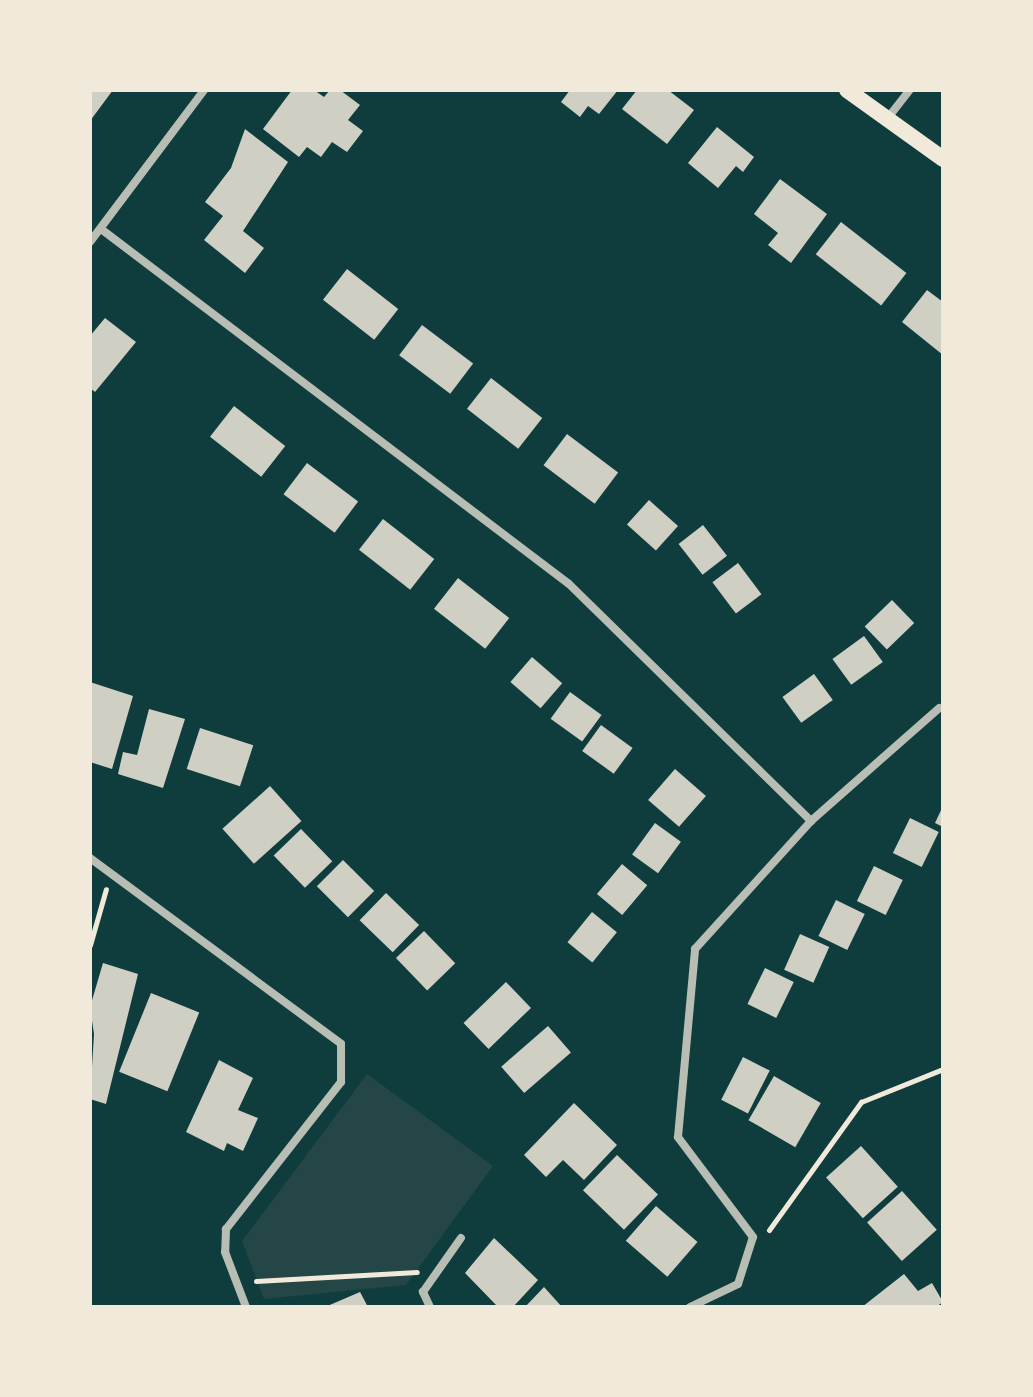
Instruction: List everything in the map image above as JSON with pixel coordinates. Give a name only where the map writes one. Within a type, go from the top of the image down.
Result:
[{"type":"main road","points":[[847,90],[943,159]]},
{"type":"street","points":[[90,242],[204,90]]},
{"type":"street","points":[[887,119],[910,90]]},
{"type":"street","points":[[101,229],[569,584],[811,821]]},
{"type":"street","points":[[690,1307],[738,1284],[753,1237],[678,1137],[695,949],[811,821],[939,708]]},
{"type":"street","points":[[90,858],[341,1044],[341,1082],[226,1229],[225,1252],[246,1307]]},
{"type":"street","points":[[430,1307],[423,1292],[461,1238]]},
{"type":"path","points":[[90,945],[111,872]]},
{"type":"path","points":[[753,1237],[773,1227],[861,1102],[943,1069]]},
{"type":"path","points":[[257,1281],[416,1271]]},
{"type":"shaded area","points":[[367,1074],[493,1166],[406,1285],[264,1299],[242,1241]]},
{"type":"building","points":[[90,90],[113,90],[90,121]]},
{"type":"building","points":[[292,90],[314,90],[324,97],[330,90],[340,90],[360,105],[348,120],[363,131],[347,152],[332,142],[321,157],[307,147],[299,157],[263,129]]},
{"type":"building","points":[[570,90],[618,90],[599,114],[588,106],[580,117],[561,102]]},
{"type":"building","points":[[637,90],[668,90],[694,110],[667,144],[622,109]]},
{"type":"building","points":[[717,127],[754,157],[743,172],[736,166],[718,188],[688,163]]},
{"type":"building","points":[[245,129],[288,162],[243,231],[264,248],[245,273],[204,240],[223,216],[205,202],[231,168]]},
{"type":"building","points":[[780,179],[827,214],[791,263],[768,245],[778,233],[754,214]]},
{"type":"building","points":[[841,222],[906,273],[881,305],[816,254]]},
{"type":"building","points":[[347,269],[398,309],[374,340],[323,300]]},
{"type":"building","points":[[927,290],[943,302],[943,355],[902,322]]},
{"type":"building","points":[[105,318],[136,342],[95,392],[90,388],[90,336]]},
{"type":"building","points":[[422,325],[473,364],[450,394],[399,355]]},
{"type":"building","points":[[491,378],[542,418],[518,449],[467,409]]},
{"type":"building","points":[[234,406],[285,446],[261,477],[210,437]]},
{"type":"building","points":[[567,434],[618,473],[595,504],[544,465]]},
{"type":"building","points":[[307,463],[358,502],[335,533],[284,494]]},
{"type":"building","points":[[649,500],[678,526],[656,551],[627,525]]},
{"type":"building","points":[[383,519],[434,559],[410,590],[359,550]]},
{"type":"building","points":[[703,525],[727,556],[703,575],[679,544]]},
{"type":"building","points":[[738,563],[761,594],[736,613],[712,582]]},
{"type":"building","points":[[458,578],[509,618],[485,649],[434,609]]},
{"type":"building","points":[[892,600],[914,623],[887,649],[865,626]]},
{"type":"building","points":[[864,636],[883,662],[851,685],[832,659]]},
{"type":"building","points":[[532,657],[562,683],[541,708],[510,682]]},
{"type":"building","points":[[814,674],[833,700],[801,723],[782,697]]},
{"type":"building","points":[[90,682],[133,696],[112,769],[90,762]]},
{"type":"building","points":[[570,692],[602,715],[582,742],[551,719]]},
{"type":"building","points":[[149,709],[185,719],[163,788],[118,774],[123,752],[137,755]]},
{"type":"building","points":[[601,725],[633,748],[614,774],[582,751]]},
{"type":"building","points":[[200,728],[253,745],[240,786],[187,769]]},
{"type":"building","points":[[675,769],[706,796],[679,827],[648,800]]},
{"type":"building","points":[[270,786],[301,821],[254,864],[222,829]]},
{"type":"building","points":[[943,806],[943,827],[935,823]]},
{"type":"building","points":[[910,818],[939,832],[922,867],[893,853]]},
{"type":"building","points":[[655,823],[681,842],[658,873],[632,855]]},
{"type":"building","points":[[301,829],[332,861],[305,888],[274,855]]},
{"type":"building","points":[[343,860],[374,891],[348,917],[317,886]]},
{"type":"building","points":[[622,864],[647,885],[622,915],[597,894]]},
{"type":"building","points":[[874,866],[903,880],[886,915],[857,901]]},
{"type":"building","points":[[386,893],[419,925],[393,952],[360,920]]},
{"type":"building","points":[[836,900],[865,914],[847,950],[818,936]]},
{"type":"building","points":[[592,912],[617,932],[592,962],[567,942]]},
{"type":"building","points":[[424,931],[455,963],[427,990],[396,958]]},
{"type":"building","points":[[800,934],[829,947],[813,983],[784,970]]},
{"type":"building","points":[[103,963],[138,974],[106,1104],[90,1099],[94,1034],[90,1007]]},
{"type":"building","points":[[765,968],[794,982],[776,1018],[747,1004]]},
{"type":"building","points":[[506,982],[531,1008],[489,1049],[464,1023]]},
{"type":"building","points":[[151,993],[199,1012],[167,1091],[119,1072]]},
{"type":"building","points":[[548,1026],[571,1052],[524,1093],[501,1067]]},
{"type":"building","points":[[743,1057],[770,1071],[748,1113],[721,1100]]},
{"type":"building","points":[[219,1060],[253,1078],[238,1110],[258,1118],[243,1151],[227,1143],[224,1151],[186,1132]]},
{"type":"building","points":[[774,1076],[821,1103],[795,1147],[748,1120]]},
{"type":"building","points":[[574,1103],[617,1145],[584,1180],[563,1160],[546,1177],[524,1155]]},
{"type":"building","points":[[861,1146],[898,1187],[863,1218],[826,1177]]},
{"type":"building","points":[[617,1155],[658,1195],[624,1230],[583,1190]]},
{"type":"building","points":[[902,1191],[937,1230],[902,1261],[867,1222]]},
{"type":"building","points":[[656,1206],[698,1242],[667,1277],[626,1241]]},
{"type":"building","points":[[494,1238],[538,1280],[513,1307],[498,1307],[465,1273]]},
{"type":"building","points":[[904,1274],[918,1291],[932,1283],[943,1302],[936,1307],[862,1307]]},
{"type":"building","points":[[544,1287],[562,1307],[525,1307]]},
{"type":"building","points":[[360,1292],[368,1307],[325,1307]]}]
